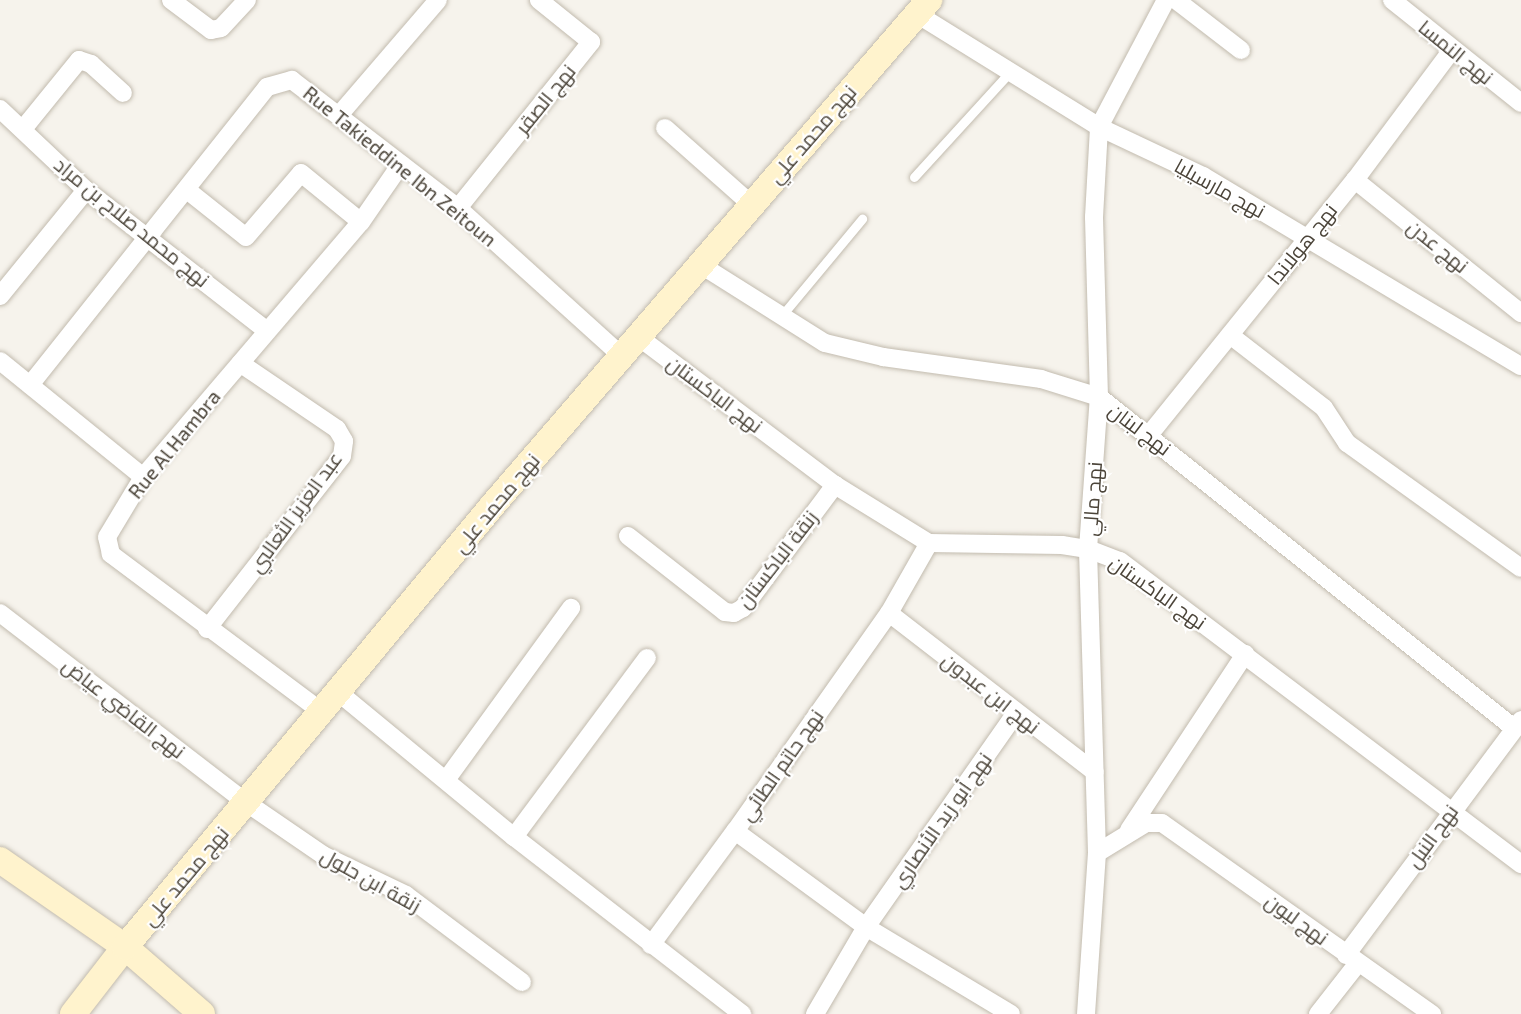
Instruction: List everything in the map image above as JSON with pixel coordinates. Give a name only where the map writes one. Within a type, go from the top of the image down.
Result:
[{"type":"street","points":[[171,0],[211,30],[221,28],[247,0]]},
{"type":"street","points":[[340,114],[438,0]]},
{"type":"street","name":"نهج الصقر","points":[[458,208],[591,42],[539,0]]},
{"type":"street","name":"نهج مالي","points":[[1086,1014],[1097,853],[1088,549],[1099,397],[1094,217],[1099,127],[1166,0]]},
{"type":"street","points":[[1176,0],[1241,50]]},
{"type":"street","name":"نهج النمسا","points":[[1397,1],[1452,50],[1521,103]]},
{"type":"street","name":"نهج مارسيليا","points":[[923,7],[1008,74],[1099,127],[1203,176],[1521,366]]},
{"type":"street","name":"نهج محمد علي","points":[[74,1014],[125,947],[492,506],[640,338],[751,204],[923,7]]},
{"type":"street","name":"نهج هولاندا","points":[[1149,435],[1355,180],[1452,50]]},
{"type":"street","points":[[23,129],[79,60],[91,64],[123,93]]},
{"type":"street","name":"Rue Takieddine Ibn Zeitoun","points":[[30,385],[267,87],[279,81],[292,80],[340,114],[458,208],[623,357]]},
{"type":"street","name":"نهج محمد صلاح بن مراد","points":[[0,109],[86,190],[267,332]]},
{"type":"street","points":[[665,128],[751,204]]},
{"type":"street","name":"Rue Al Hambra","points":[[322,712],[207,629],[107,550],[107,537],[143,477],[361,222],[401,164]]},
{"type":"street","points":[[187,190],[246,237],[301,173],[361,222]]},
{"type":"street","name":"نهج عدن","points":[[1355,180],[1521,313]]},
{"type":"street","points":[[0,296],[86,190]]},
{"type":"street","name":"نهج لبنان","points":[[701,265],[783,314],[825,343],[844,349],[1041,379],[1099,397],[1518,724]]},
{"type":"street","points":[[1230,335],[1324,408],[1333,427],[1347,443],[1521,568]]},
{"type":"street","name":"نهج الباكستان","points":[[640,338],[835,485],[929,543],[1062,545],[1088,549],[1120,561],[1521,864]]},
{"type":"street","points":[[0,361],[143,477]]},
{"type":"street","name":"عبد العزيز الثعالبي","points":[[207,629],[342,456],[344,441],[337,429],[240,363]]},
{"type":"street","name":"زنقة الباكستان","points":[[628,536],[725,612],[734,613],[742,608],[835,485]]},
{"type":"street","name":"نهج حاتم الطائي","points":[[929,543],[889,613],[735,831],[866,927],[1011,1014]]},
{"type":"street","points":[[446,780],[571,608]]},
{"type":"street","name":"نهج القاضي عياض","points":[[0,613],[247,803]]},
{"type":"street","name":"نهج ابن عبدون","points":[[889,613],[1015,714],[1095,772]]},
{"type":"street","points":[[1097,853],[1129,830],[1245,654]]},
{"type":"street","points":[[514,837],[647,658]]},
{"type":"street","points":[[338,692],[514,837],[651,945],[720,1008],[742,1014]]},
{"type":"street","name":"نهج أبو زيد الأنصاري","points":[[815,1014],[866,927],[1015,714]]},
{"type":"street","name":"نهج النيل","points":[[1318,1014],[1450,812],[1518,724]]},
{"type":"street","name":"زنقة ابن جلول","points":[[247,803],[323,855],[406,895],[522,982]]},
{"type":"street","name":"نهج ليون","points":[[1129,830],[1146,823],[1162,823],[1432,1014]]},
{"type":"street","points":[[651,945],[735,831]]},
{"type":"street","points":[[1,863],[125,947],[202,1014]]},
{"type":"lane","points":[[914,177],[1008,74]]},
{"type":"lane","points":[[783,314],[862,219]]}]
